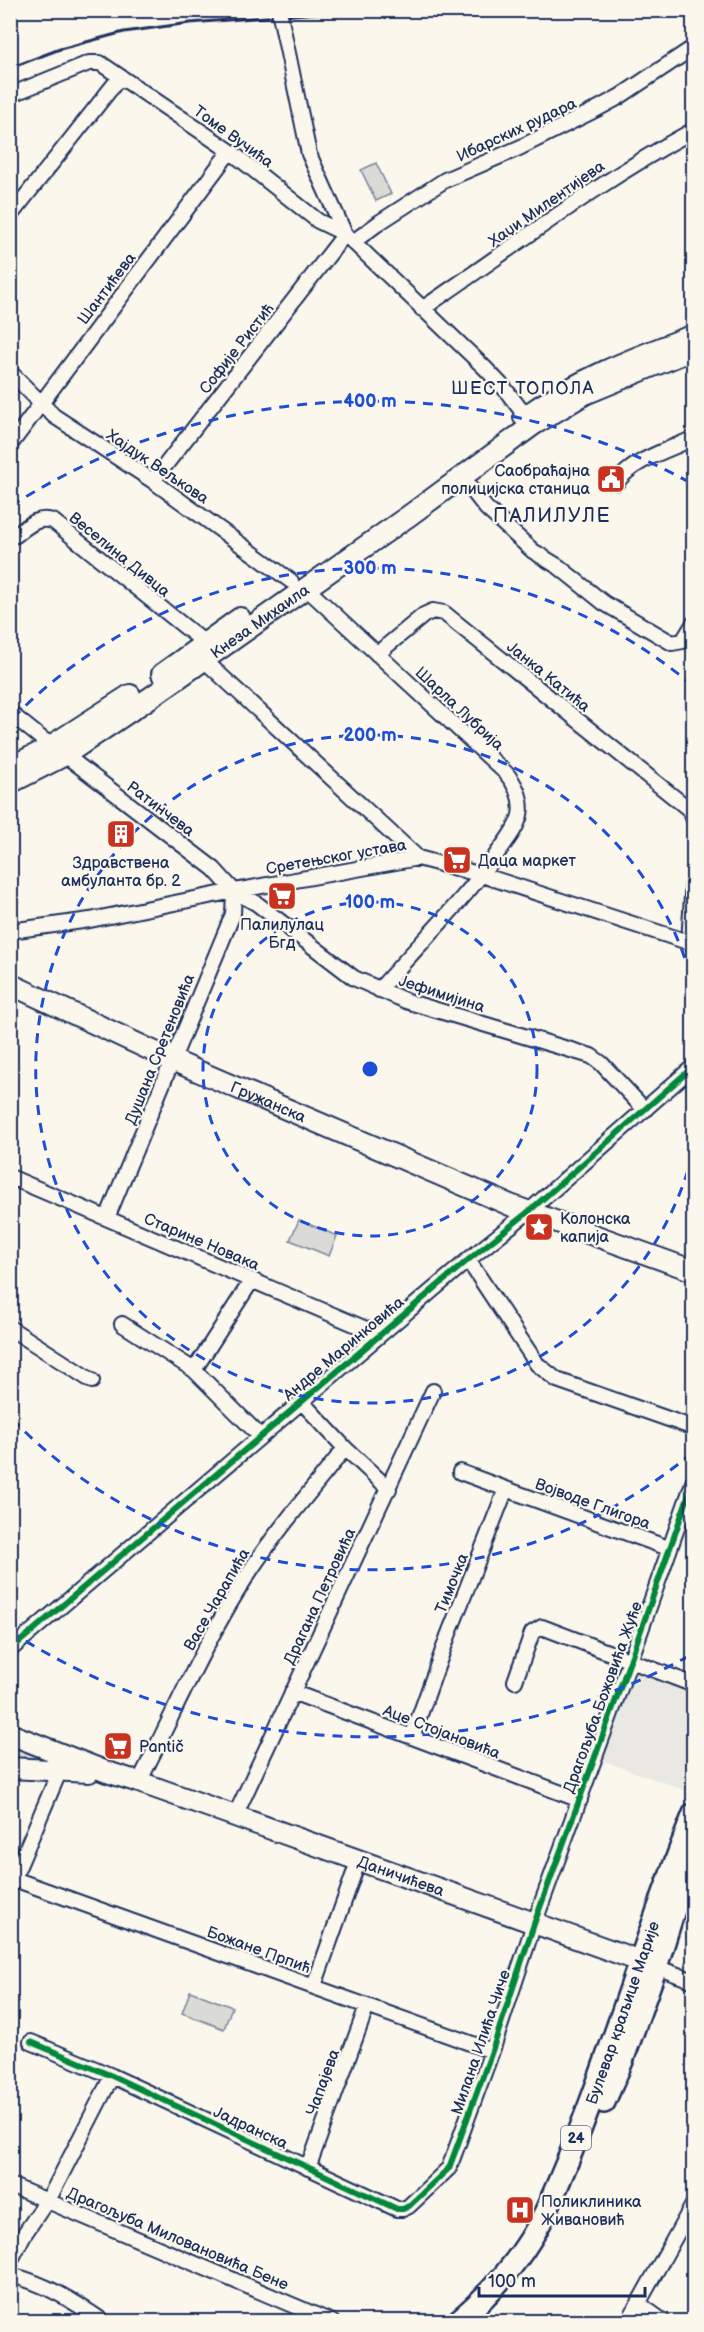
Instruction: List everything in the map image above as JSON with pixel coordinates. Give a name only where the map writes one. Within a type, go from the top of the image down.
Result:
[{"type":"main road","name":"Булевар краљице Марије","points":[[479,2322],[521,2278],[555,2226],[622,2061],[675,1857],[693,1814]]},
{"type":"main road","name":"Булевар краљице Марије","points":[[457,2322],[483,2299],[512,2267],[539,2226],[558,2186],[609,2053],[648,1964],[693,1846]]},
{"type":"street","name":"Томе Вучића","points":[[279,10],[309,154],[331,206],[349,238]]},
{"type":"street","name":"Ибарских рудара","points":[[349,238],[380,222],[445,180],[519,148],[619,97],[693,47]]},
{"type":"street","name":"Томе Вучића","points":[[10,95],[89,63],[103,65],[230,151],[318,220],[349,238],[485,368],[529,421]]},
{"type":"street","points":[[10,216],[120,77]]},
{"type":"street","name":"Хаџи Милентијева","points":[[422,309],[601,184],[640,159],[693,130]]},
{"type":"street","name":"Шантићева","points":[[10,445],[230,151]]},
{"type":"street","points":[[318,220],[327,216],[331,206]]},
{"type":"street","name":"Софије Ристић","points":[[153,481],[349,238]]},
{"type":"street","name":"Кнеза Михаила","points":[[298,584],[410,515],[529,421],[557,395],[602,371],[693,335]]},
{"type":"street","name":"Кнеза Михаила","points":[[10,783],[140,689],[205,652],[407,502],[529,421],[585,394],[693,349]]},
{"type":"street","name":"Хајдук Вељкова","points":[[10,372],[54,416],[153,481],[298,584]]},
{"type":"street","points":[[617,482],[624,472],[637,464],[693,438]]},
{"type":"street","points":[[461,476],[486,508],[533,551],[559,567],[604,603],[672,643],[683,641],[693,623]]},
{"type":"street","name":"Веселина Дивца","points":[[10,531],[16,535],[32,522],[53,521],[205,652]]},
{"type":"street","name":"Шарла Лубрија","points":[[298,584],[506,773],[514,782],[520,800],[518,820],[482,875],[379,990]]},
{"type":"street","name":"Јанка Катића","points":[[377,654],[424,615],[433,611],[444,613],[690,810],[693,820]]},
{"type":"street","points":[[205,652],[418,858]]},
{"type":"street","name":"Ратинчева","points":[[10,713],[214,869],[234,891]]},
{"type":"street","name":"Кнеза Михаила","points":[[10,767],[58,750]]},
{"type":"street","name":"Сретењског устава","points":[[10,931],[129,913],[234,891],[418,858],[482,875],[691,944]]},
{"type":"street","points":[[691,944],[693,864]]},
{"type":"street","name":"Јефимијина","points":[[234,891],[256,903],[346,973],[379,990],[406,1001],[591,1056],[601,1063],[645,1110]]},
{"type":"street","name":"Душана Сретеновића","points":[[107,1218],[233,914],[234,891]]},
{"type":"street","name":"Гружанска","points":[[10,984],[172,1060],[528,1212],[693,1271]]},
{"type":"street","name":"Андре Маринковића","points":[[10,1650],[301,1401],[528,1212],[693,1066]]},
{"type":"street","name":"Старине Новака","points":[[10,1177],[380,1335]]},
{"type":"street","points":[[468,1260],[537,1364],[545,1372],[557,1380],[693,1428]]},
{"type":"street","points":[[194,1370],[252,1280]]},
{"type":"street","points":[[122,1324],[194,1370],[260,1436]]},
{"type":"street","points":[[10,1328],[92,1381]]},
{"type":"street","name":"Драгана Петровића","points":[[235,1816],[433,1391]]},
{"type":"street","points":[[301,1401],[388,1489]]},
{"type":"street","name":"Васе Чарапића","points":[[139,1782],[217,1625],[240,1587],[260,1556],[345,1448]]},
{"type":"street","points":[[460,1472],[506,1489]]},
{"type":"street","name":"Драгољуба Божовића Жуће","points":[[534,1924],[693,1480]]},
{"type":"street","name":"Војводе Глигора","points":[[506,1489],[668,1548]]},
{"type":"street","name":"Тимочка","points":[[412,1737],[448,1636],[506,1489]]},
{"type":"street","points":[[515,1681],[532,1633],[538,1628],[545,1628],[693,1685]]},
{"type":"street","name":"Аце Стојановића","points":[[292,1692],[579,1800]]},
{"type":"street","name":"Даничићева","points":[[10,1734],[63,1764]]},
{"type":"street","points":[[12,1883],[63,1764]]},
{"type":"street","name":"Даничићева","points":[[10,1768],[63,1764],[106,1772],[139,1782],[359,1859],[693,1981]]},
{"type":"street","points":[[315,1986],[359,1859]]},
{"type":"street","name":"Божане Прпић","points":[[12,1883],[315,1986],[492,2051]]},
{"type":"street","name":"Милана Илића Чиче","points":[[449,2168],[492,2051],[534,1924]]},
{"type":"street","name":"Чапајева","points":[[308,2168],[367,2006]]},
{"type":"street","name":"Јадранска","points":[[31,2042],[111,2076],[400,2210],[409,2206],[449,2168]]},
{"type":"street","points":[[10,2262],[22,2236],[46,2201],[111,2076]]},
{"type":"street","name":"Драгољуба Миловановића Бене","points":[[10,2185],[332,2322]]},
{"type":"street","points":[[628,2322],[693,2204]]},
{"type":"street","points":[[10,2275],[29,2279],[72,2300],[104,2322]]},
{"type":"street","points":[[639,2304],[664,2322]]},
{"type":"shaded area","points":[[376,163],[391,194],[376,201],[361,170]]},
{"type":"shaded area","points":[[299,1220],[337,1236],[329,1256],[290,1240]]},
{"type":"shaded area","points":[[634,1671],[693,1694],[693,1793],[601,1760]]},
{"type":"shaded area","points":[[11,1741],[50,1758],[51,1762],[11,1762]]},
{"type":"shaded area","points":[[190,1991],[232,2007],[224,2029],[182,2013]]},
{"type":"railway","points":[[10,68],[60,49],[124,32],[190,23],[357,10]]},
{"type":"cycle path","points":[[10,1650],[468,1260],[528,1212],[694,1066]]},
{"type":"cycle path","points":[[31,2042],[112,2076],[397,2209],[409,2206],[449,2168],[694,1480]]},
{"type":"place","name":"Саобраћајна полицијска станица","points":[[611,479]]},
{"type":"place","name":"Здравствена амбуланта бр. 2","points":[[121,834]]},
{"type":"place","name":"Даца маркет","points":[[457,860]]},
{"type":"place","name":"Палилулац Бгд","points":[[282,896]]},
{"type":"place","name":"Колонска капија","points":[[539,1227]]},
{"type":"place","name":"Pantič","points":[[118,1746]]},
{"type":"place","name":"Поликлиника Живановић","points":[[520,2210]]},
{"type":"district","name":"ШЕСТ ТОПОЛА","points":[[523,388]]},
{"type":"district","name":"ПАЛИЛУЛЕ","points":[[552,515]]}]
